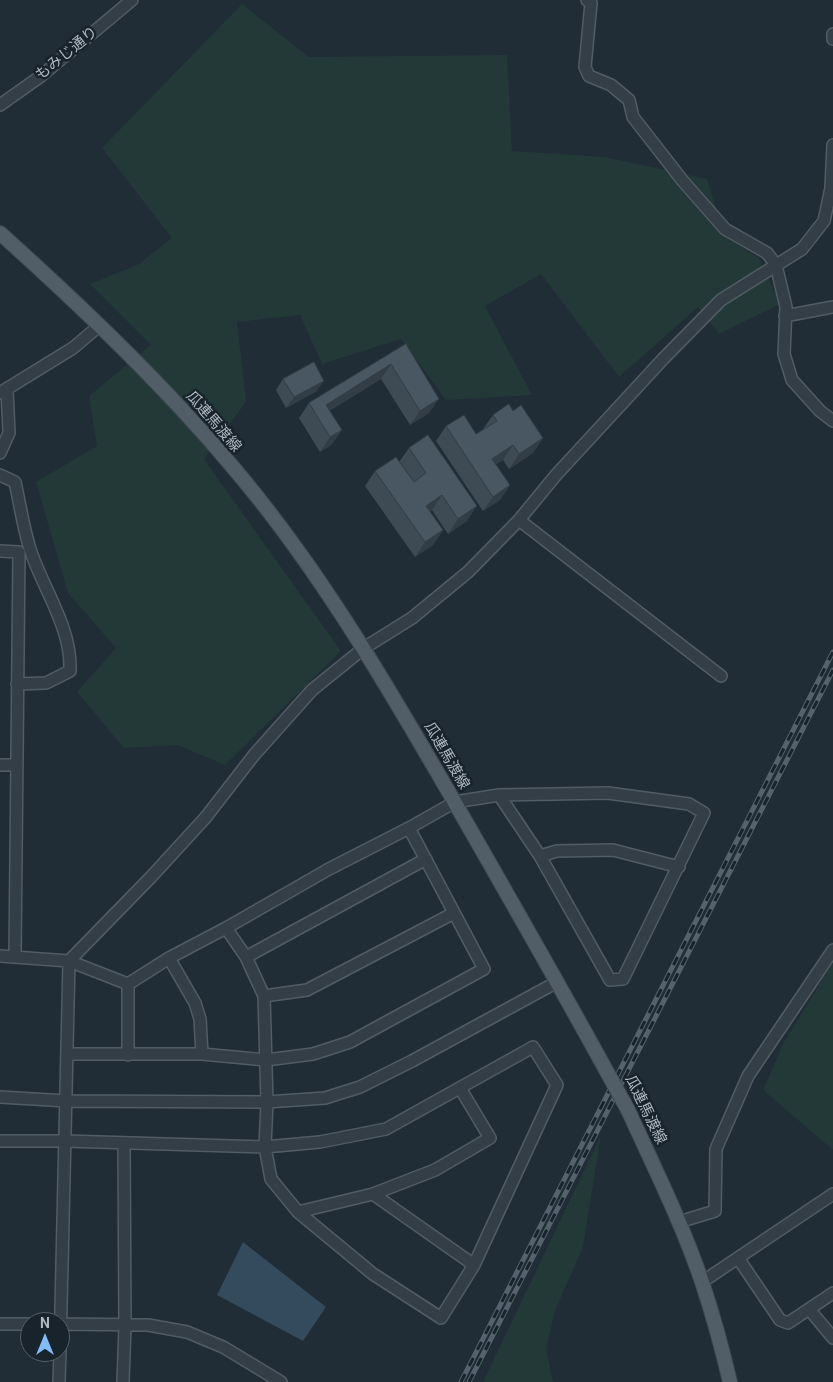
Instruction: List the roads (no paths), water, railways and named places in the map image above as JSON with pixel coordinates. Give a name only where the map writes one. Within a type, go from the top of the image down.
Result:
[{"type":"main road","name":"瓜連馬渡線","points":[[0,233],[100,326],[174,401],[259,499],[299,553],[364,648],[455,802],[628,1110],[679,1222],[702,1282],[730,1382]]},
{"type":"street","name":"もみじ通り","points":[[0,105],[41,76],[132,0]]},
{"type":"street","points":[[587,0],[590,4],[585,67],[589,76],[611,85],[629,100],[632,117],[682,180],[725,229],[767,253],[776,265],[786,307],[784,354],[792,380],[820,411],[833,420]]},
{"type":"street","points":[[833,34],[833,39]]},
{"type":"street","points":[[60,1312],[69,961],[206,817],[254,755],[312,690],[364,648],[419,613],[468,572],[519,520],[556,475],[663,359],[721,300],[802,249],[824,221],[831,188],[833,145]]},
{"type":"street","points":[[785,316],[833,308]]},
{"type":"street","points":[[0,453],[9,434],[3,391],[73,348],[100,326]]},
{"type":"street","points":[[0,475],[15,482],[30,549],[62,628],[70,656],[70,671],[46,683],[17,684]]},
{"type":"street","points":[[519,520],[721,676]]},
{"type":"street","points":[[0,551],[19,552],[15,956]]},
{"type":"street","points":[[0,765],[16,765]]},
{"type":"street","points":[[128,984],[169,958],[455,802],[499,795],[608,794],[689,804],[704,813],[623,979],[610,980],[540,856],[499,795]]},
{"type":"street","points":[[67,1054],[202,1054],[266,1060],[314,1054],[350,1042],[484,969],[409,828]]},
{"type":"street","points":[[540,856],[557,852],[613,850],[679,867]]},
{"type":"street","points":[[246,957],[426,859]]},
{"type":"street","points":[[264,996],[307,990],[454,913]]},
{"type":"street","points":[[0,1142],[65,1141],[265,1147],[320,1142],[386,1128],[533,1046],[557,1085],[474,1264],[441,1318],[373,1274],[298,1212],[271,1179],[265,1147],[267,1102],[264,996],[246,957],[226,928]]},
{"type":"street","points":[[679,1222],[715,1211],[716,1149],[748,1076],[833,950]]},
{"type":"street","points":[[0,956],[69,961],[128,984]]},
{"type":"street","points":[[169,958],[195,1003],[200,1019],[202,1054]]},
{"type":"street","points":[[0,1097],[67,1101],[267,1102],[325,1098],[360,1087],[412,1061],[557,982]]},
{"type":"street","points":[[128,984],[128,1055]]},
{"type":"street","points":[[298,1212],[373,1194],[435,1170],[490,1138],[460,1088]]},
{"type":"street","points":[[123,1382],[125,1326],[124,1144]]},
{"type":"street","points":[[373,1194],[474,1264]]},
{"type":"street","points":[[702,1282],[833,1194]]},
{"type":"street","points":[[738,1258],[780,1320],[788,1322],[833,1293]]},
{"type":"street","points":[[809,1309],[833,1338]]},
{"type":"street","points":[[0,1324],[20,1324]]},
{"type":"street","points":[[70,1324],[148,1325],[187,1332],[223,1347],[281,1382]]},
{"type":"street","points":[[59,1382],[60,1362]]},
{"type":"water","points":[[243,1242],[326,1307],[303,1341],[217,1295]]},
{"type":"railway","points":[[461,1382],[833,652]]},
{"type":"railway","points":[[469,1382],[833,670]]}]
